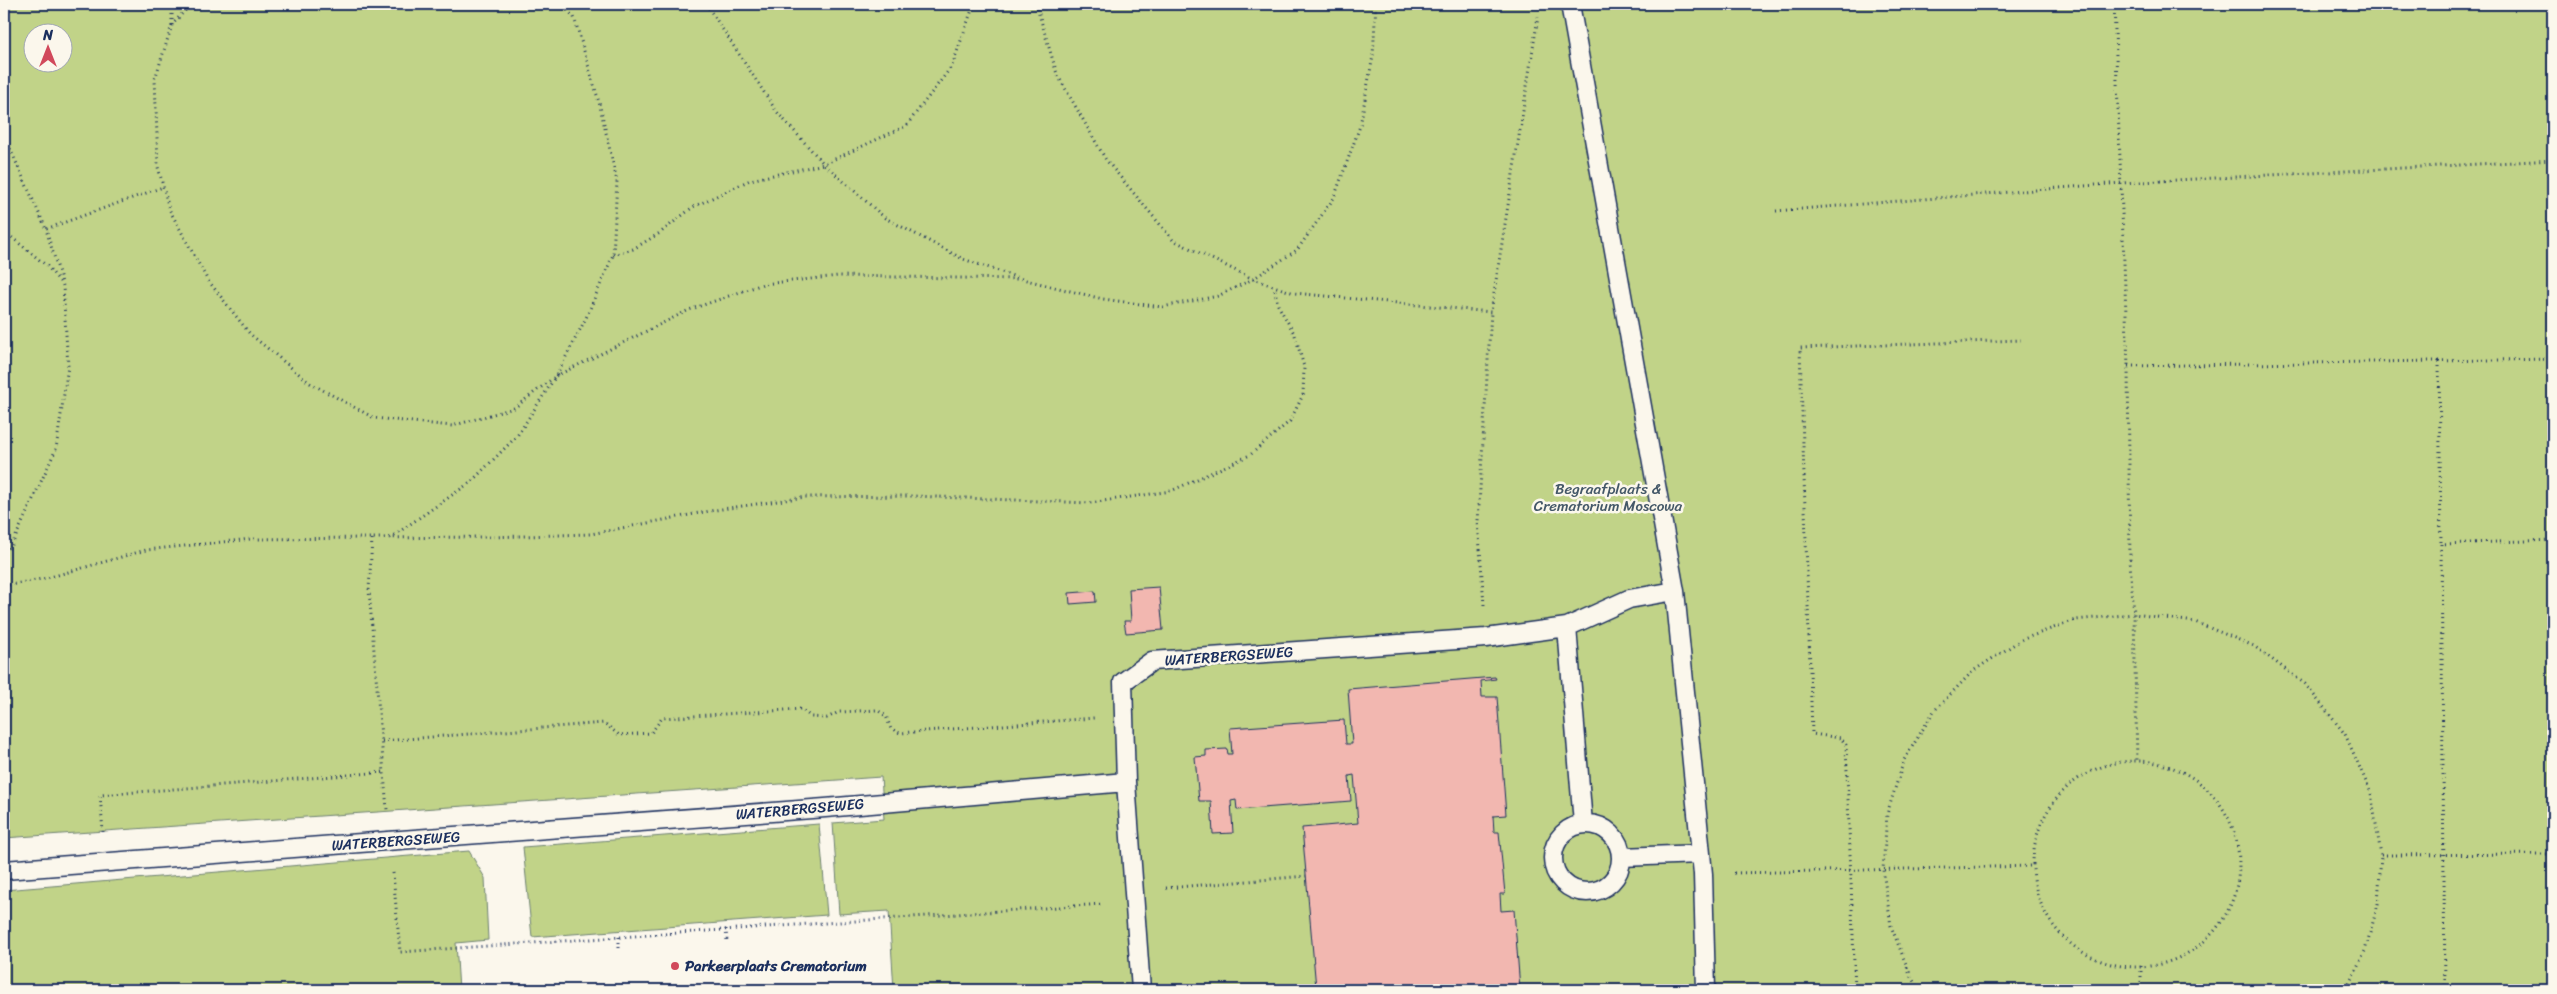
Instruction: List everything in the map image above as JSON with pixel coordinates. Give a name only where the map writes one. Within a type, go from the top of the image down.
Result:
[{"type":"lane","points":[[1570,4],[1675,591],[1703,874],[1706,990]]},
{"type":"lane","points":[[1486,638],[1568,628],[1629,599],[1675,591]]},
{"type":"lane","points":[[1568,628],[1583,824]]},
{"type":"lane","name":"WATERBERGSEWEG","points":[[4,870],[390,842],[1126,782],[1123,682],[1152,661],[1486,638]]},
{"type":"lane","points":[[1126,782],[1141,990]]},
{"type":"lane","points":[[1583,824],[1597,825],[1610,834],[1619,847],[1621,858],[1620,868],[1615,878],[1598,891],[1576,890],[1565,884],[1557,876],[1553,865],[1553,852],[1564,832],[1583,824]]},
{"type":"lane","points":[[1621,858],[1701,854]]},
{"type":"path","points":[[172,4],[172,25],[155,80],[158,167],[169,209],[207,279],[250,334],[310,383],[374,418],[452,426],[514,408],[556,376],[690,310],[763,284],[839,276],[1022,279]]},
{"type":"path","points":[[172,25],[191,4]]},
{"type":"path","points":[[389,539],[472,482],[517,436],[556,376],[586,318],[612,255],[616,181],[599,102],[574,18],[561,4]]},
{"type":"path","points":[[706,4],[777,112],[824,164],[885,218],[963,259],[1022,279],[1103,299],[1162,307],[1218,296],[1253,279],[1297,250],[1334,198],[1360,126],[1374,56],[1376,4]]},
{"type":"path","points":[[612,255],[632,249],[660,233],[693,207],[750,180],[824,164],[906,126],[952,66],[974,4]]},
{"type":"path","points":[[1036,4],[1058,74],[1106,160],[1173,240],[1253,279],[1294,293],[1491,312]]},
{"type":"path","points":[[2114,4],[2128,366],[2130,563],[2134,614],[2138,762]]},
{"type":"path","points":[[1486,638],[1478,522],[1491,312],[1514,157],[1539,13]]},
{"type":"path","points":[[4,135],[46,229],[63,286],[68,366],[56,449],[11,547],[4,551]]},
{"type":"path","points":[[1776,211],[2122,183],[2553,160]]},
{"type":"path","points":[[46,229],[163,187]]},
{"type":"path","points":[[4,230],[47,266],[63,286]]},
{"type":"path","points":[[4,586],[47,578],[146,550],[251,539],[389,539],[591,534],[715,510],[805,497],[913,496],[1090,504],[1171,491],[1250,455],[1290,421],[1303,395],[1304,367],[1295,336],[1278,305],[1274,286]]},
{"type":"path","points":[[1855,990],[1846,745],[1841,738],[1812,734],[1800,348],[2021,340]]},
{"type":"path","points":[[2128,366],[2553,359]]},
{"type":"path","points":[[2439,361],[2445,990]]},
{"type":"path","points":[[372,539],[369,590],[400,952],[726,929],[1133,896],[1306,876]]},
{"type":"path","points":[[2441,544],[2553,540]]},
{"type":"path","points":[[1919,990],[1910,977],[1890,926],[1882,870],[1887,814],[1904,760],[1934,711],[1973,671],[2021,640],[2075,620],[2134,614],[2195,622],[2254,646],[2305,684],[2345,734],[2371,793],[2381,855],[2378,904],[2365,951],[2346,990]]},
{"type":"path","points":[[382,741],[604,723],[619,735],[651,733],[662,718],[801,709],[811,717],[827,718],[839,712],[877,710],[886,716],[891,729],[900,733],[1124,715]]},
{"type":"path","points":[[2138,762],[2165,765],[2194,779],[2218,801],[2233,829],[2239,865],[2233,899],[2215,931],[2188,954],[2154,966],[2118,966],[2084,955],[2057,932],[2039,901],[2032,866],[2036,834],[2051,806],[2073,782],[2102,767],[2138,762]]},
{"type":"path","points":[[105,863],[100,796],[384,772]]},
{"type":"path","points":[[2381,855],[2553,854]]},
{"type":"path","points":[[1703,874],[2032,866]]},
{"type":"path","points":[[726,929],[727,942]]},
{"type":"path","points":[[619,937],[619,949]]},
{"type":"path","points":[[2141,966],[2142,990]]},
{"type":"green space","name":"Begraafplaats & Crematorium Moscowa","points":[[4,4],[2553,4],[2553,990],[894,990],[889,911],[839,914],[833,823],[884,819],[881,777],[4,838]]},
{"type":"green space","points":[[819,824],[827,915],[532,937],[523,847]]},
{"type":"green space","points":[[469,851],[485,878],[488,940],[456,943],[459,990],[4,990],[4,890]]},
{"type":"building","points":[[1159,587],[1163,630],[1126,633],[1124,621],[1131,621],[1129,589]]},
{"type":"building","points":[[1095,591],[1096,602],[1070,604],[1069,593]]},
{"type":"building","points":[[1495,677],[1496,679],[1481,681],[1482,697],[1497,697],[1506,815],[1493,816],[1494,832],[1499,832],[1505,894],[1500,894],[1501,911],[1514,910],[1520,989],[1365,990],[1365,984],[1316,988],[1302,828],[1358,823],[1354,775],[1349,776],[1351,801],[1237,810],[1236,800],[1231,801],[1233,833],[1213,834],[1211,801],[1199,801],[1195,757],[1206,756],[1206,750],[1227,749],[1228,754],[1232,754],[1230,728],[1344,720],[1346,744],[1352,744],[1348,689]]},
{"type":"place","name":"Parkeerplaats Crematorium","points":[[675,966]]}]
